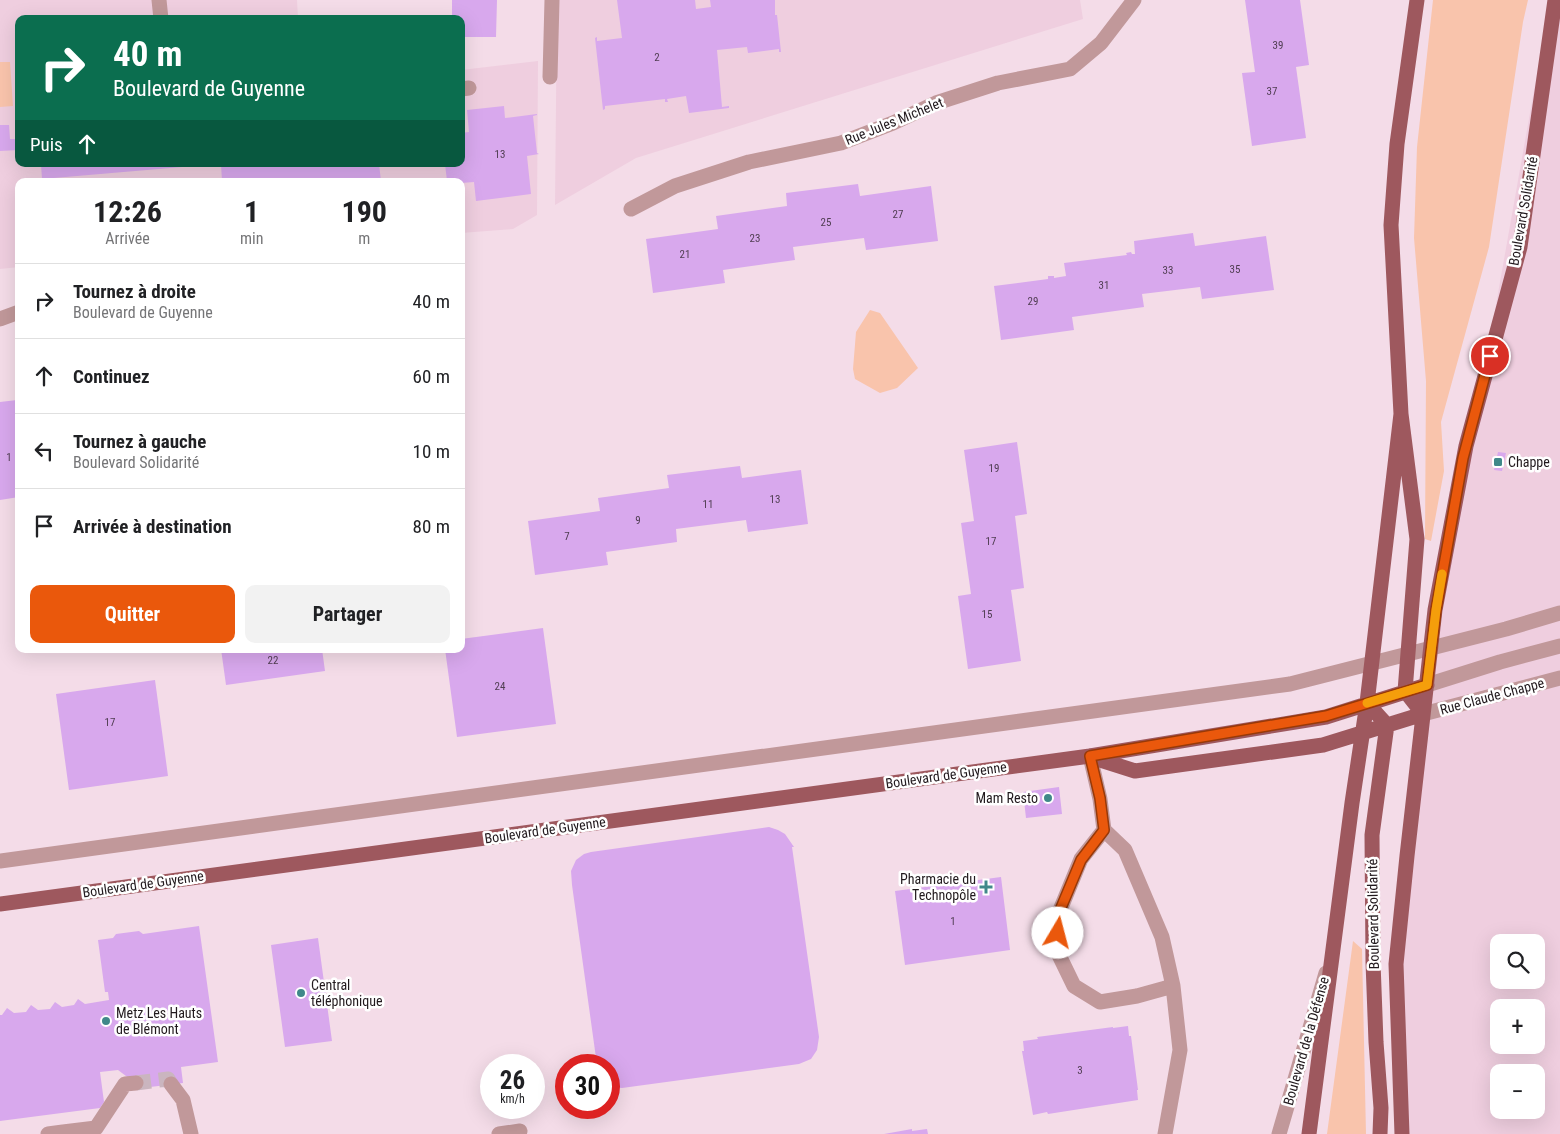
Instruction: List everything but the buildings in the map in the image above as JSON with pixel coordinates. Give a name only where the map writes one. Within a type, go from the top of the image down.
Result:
[{"type":"main road","name":"Boulevard Solidarité","points":[[1405,691],[1417,540],[1401,414],[1391,225],[1397,144],[1417,0]]},
{"type":"main road","name":"Boulevard Solidarité","points":[[1402,1134],[1396,964],[1406,856],[1436,610],[1466,446],[1520,248],[1555,0]]},
{"type":"main road","name":"Boulevard Solidarité","points":[[1309,1134],[1367,703],[1401,414]]},
{"type":"main road","name":"Boulevard de Guyenne","points":[[0,904],[1090,756],[1326,716],[1427,685]]},
{"type":"main road","points":[[1405,691],[1423,714]]},
{"type":"main road","points":[[1367,703],[1387,725]]},
{"type":"main road","name":"Boulevard de Guyenne","points":[[1090,756],[1135,771],[1323,745],[1363,731],[1423,714]]},
{"type":"main road","name":"Boulevard Solidarité","points":[[1380,1134],[1381,1108],[1373,962],[1372,835],[1387,725]]},
{"type":"street","points":[[159,0],[161,15]]},
{"type":"street","points":[[550,77],[552,0]]},
{"type":"street","name":"Rue Jules Michelet","points":[[630,208],[675,186],[749,162],[841,143],[893,123],[944,100],[998,83],[1070,69],[1101,44],[1134,0]]},
{"type":"street","points":[[0,319],[15,313]]},
{"type":"street","points":[[0,861],[1290,684],[1560,613]]},
{"type":"street","name":"Rue Claude Chappe","points":[[1427,685],[1500,662],[1560,646]]},
{"type":"street","name":"Rue Claude Chappe","points":[[1423,714],[1560,678]]},
{"type":"street","points":[[1090,756],[1100,798],[1104,830],[1125,850],[1162,937],[1173,986],[1180,1050],[1165,1134]]},
{"type":"street","points":[[1104,830],[1081,860],[1058,915],[1057,951],[1074,986],[1100,1002],[1137,996],[1173,986]]},
{"type":"street","name":"Boulevard de la Défense","points":[[1279,1134],[1333,948]]},
{"type":"street","points":[[58,1133],[96,1128],[125,1084],[136,1083]]},
{"type":"street","points":[[171,1084],[183,1100],[192,1134]]},
{"type":"street","points":[[499,1134],[520,1131]]},
{"type":"shaded area","points":[[0,0],[297,0],[298,15],[15,15],[15,167],[465,167],[465,70],[538,61],[537,215],[513,229],[465,233],[465,178],[15,178],[15,267],[0,269]]},
{"type":"shaded area","points":[[557,0],[1080,0],[1083,19],[636,158],[555,205]]},
{"type":"shaded area","points":[[1433,0],[1528,0],[1523,22],[1489,247],[1441,422],[1444,471],[1431,541],[1425,539],[1426,381],[1414,238],[1417,147]]},
{"type":"shaded area","points":[[1550,0],[1560,0],[1560,1134],[1402,1134],[1396,964],[1436,643]]},
{"type":"shaded area","points":[[0,62],[10,62],[13,106],[0,107]]},
{"type":"shaded area","points":[[870,310],[880,313],[918,368],[897,388],[880,393],[855,379],[853,369],[856,332]]},
{"type":"shaded area","points":[[1353,941],[1362,949],[1366,1134],[1327,1134]]},
{"type":"tunnel","points":[[136,1083],[168,1079],[171,1084]]},
{"type":"slow traffic","points":[[1367,703],[1427,685],[1442,574]]},
{"type":"place","name":"Chappe","points":[[1498,462]]},
{"type":"place","name":"Mam Resto","points":[[1048,798]]},
{"type":"place","name":"Pharmacie du Technopôle","points":[[986,887]]},
{"type":"place","name":"Central téléphonique","points":[[301,993]]},
{"type":"place","name":"Metz Les Hauts de Blémont","points":[[106,1021]]},
{"type":"route","points":[[1058,933],[1058,915],[1081,860],[1104,830],[1100,798],[1090,756],[1326,716],[1427,685],[1436,610],[1463,458],[1490,356]]}]
